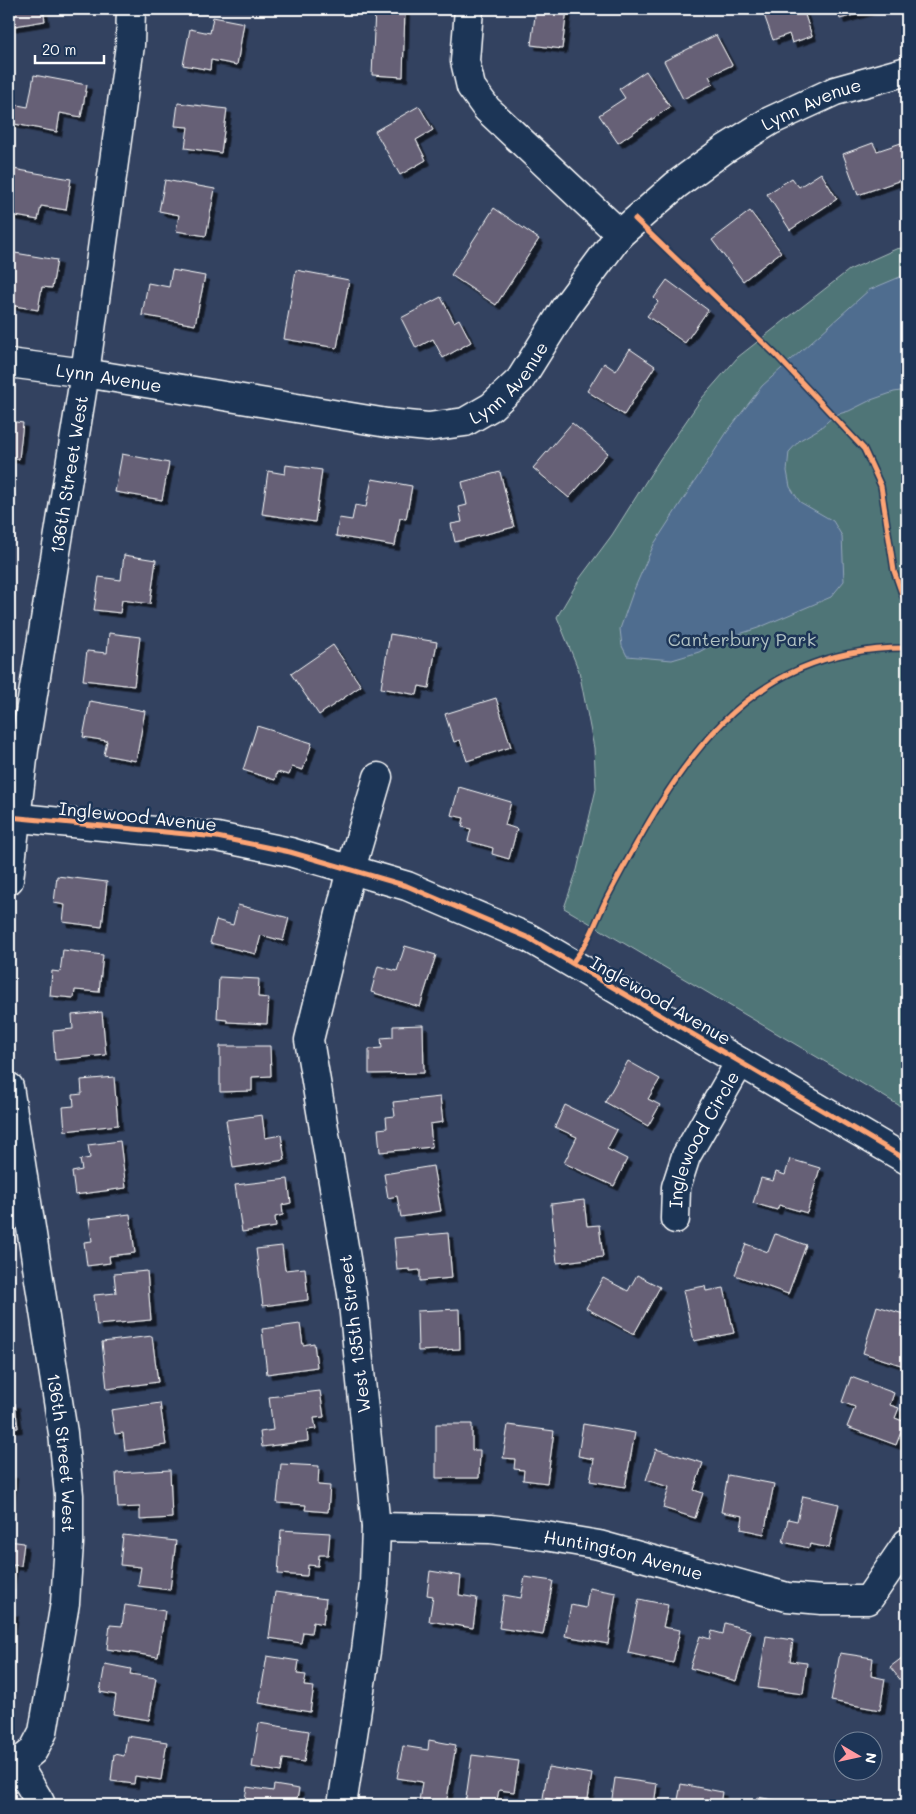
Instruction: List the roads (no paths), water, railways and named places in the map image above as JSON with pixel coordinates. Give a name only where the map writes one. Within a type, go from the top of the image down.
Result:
[{"type":"street","name":"136th Street West","points":[[9,880],[12,817],[85,373],[130,45],[131,9]]},
{"type":"street","points":[[469,9],[466,26],[465,61],[471,87],[487,109],[620,234]]},
{"type":"street","name":"Lynn Avenue","points":[[9,363],[85,373],[387,423],[428,427],[465,422],[492,407],[520,380],[565,308],[620,234],[676,185],[725,149],[770,121],[835,91],[907,71]]},
{"type":"street","points":[[352,869],[378,778]]},
{"type":"street","name":"Inglewood Avenue","points":[[12,817],[217,837],[290,852],[407,886],[529,938],[907,1160]]},
{"type":"street","name":"West 135th Street","points":[[342,1805],[366,1651],[374,1584],[376,1527],[352,1294],[309,1040],[352,869]]},
{"type":"street","name":"Inglewood Circle","points":[[675,1219],[676,1187],[686,1156],[740,1062]]},
{"type":"street","name":"136th Street West","points":[[9,1087],[63,1433],[69,1495],[69,1543],[65,1603],[43,1732],[33,1750],[13,1765],[40,1802]]},
{"type":"street","name":"Huntington Avenue","points":[[376,1527],[491,1529],[545,1536],[599,1545],[787,1597],[822,1600],[868,1600],[907,1543]]},
{"type":"water","points":[[907,274],[907,390],[894,392],[835,415],[819,429],[800,440],[789,452],[787,471],[790,487],[800,502],[833,521],[842,536],[844,581],[831,597],[758,628],[721,640],[699,652],[672,660],[627,656],[622,646],[620,629],[633,592],[654,544],[727,432],[762,386],[869,290]]},
{"type":"park label","name":"Canterbury Park","points":[[742,639]]}]
